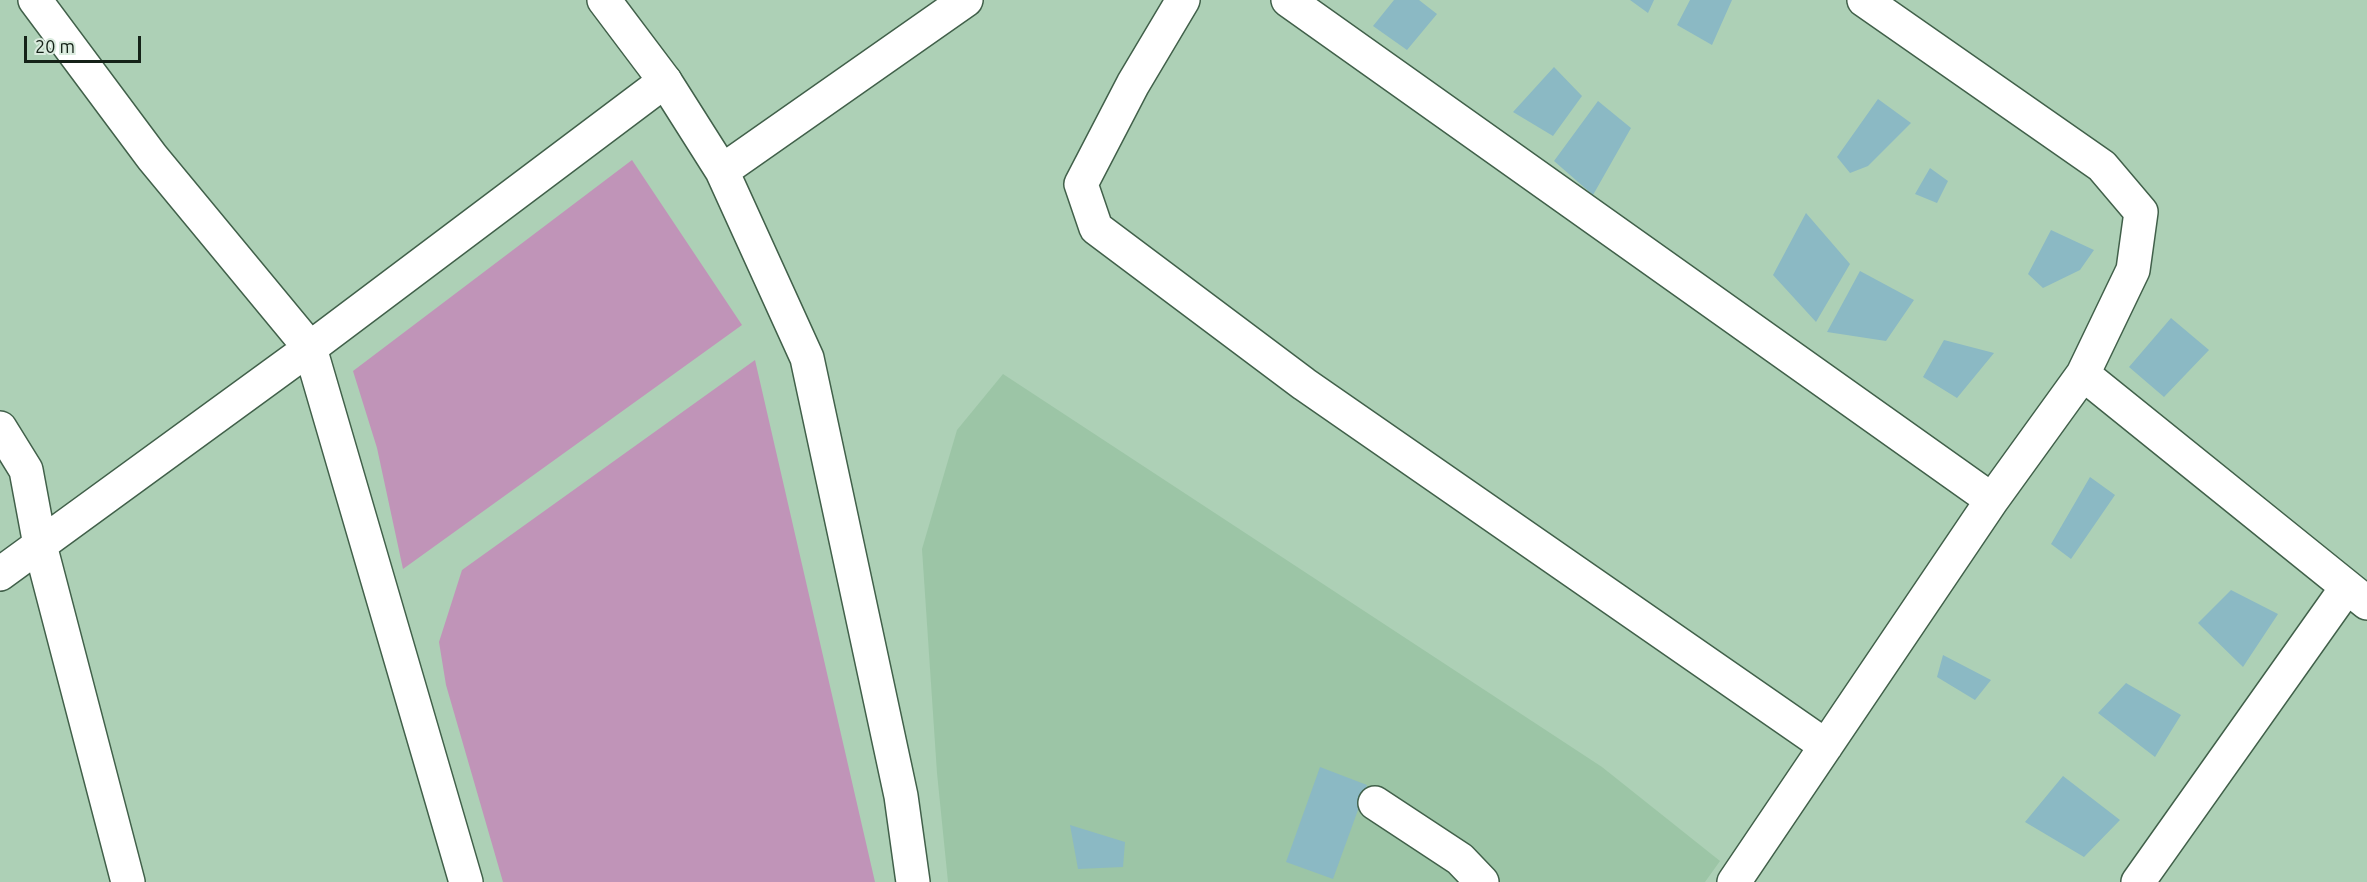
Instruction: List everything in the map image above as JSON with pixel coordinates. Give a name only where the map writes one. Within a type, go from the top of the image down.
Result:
[{"type":"street","points":[[35,0],[152,157],[310,348],[466,882]]},
{"type":"street","points":[[604,0],[664,81],[722,171],[807,358],[901,796],[913,882]]},
{"type":"street","points":[[722,171],[966,0]]},
{"type":"street","points":[[1183,0],[1133,84],[1082,184],[1096,228],[1305,384],[1826,746]]},
{"type":"street","points":[[1288,0],[1992,500]]},
{"type":"street","points":[[1734,882],[1992,500],[2083,374],[2133,270],[2141,212],[2102,166],[1864,0]]},
{"type":"street","points":[[0,574],[310,348],[664,81]]},
{"type":"street","points":[[2083,374],[2357,595],[2138,882]]},
{"type":"street","points":[[0,428],[26,470],[40,545],[128,882]]},
{"type":"street","points":[[1375,802],[1460,859],[1482,882]]},
{"type":"shaded area","points":[[632,160],[742,325],[403,569],[377,448],[353,371]]},
{"type":"shaded area","points":[[755,360],[875,882],[503,882],[446,685],[439,642],[462,570]]},
{"type":"shaded area","points":[[1003,374],[1602,767],[1720,861],[1705,882],[948,882],[937,773],[922,549],[957,430]]},
{"type":"building","points":[[1394,0],[1419,0],[1437,14],[1407,50],[1373,26]]},
{"type":"building","points":[[1630,0],[1654,0],[1648,13]]},
{"type":"building","points":[[1690,0],[1732,0],[1712,45],[1677,25]]},
{"type":"building","points":[[1554,67],[1582,96],[1553,136],[1513,112]]},
{"type":"building","points":[[1878,99],[1911,123],[1868,166],[1850,173],[1837,157]]},
{"type":"building","points":[[1598,101],[1631,128],[1593,195],[1554,161]]},
{"type":"building","points":[[1930,168],[1948,181],[1937,203],[1915,194]]},
{"type":"building","points":[[1806,213],[1850,264],[1816,322],[1773,275]]},
{"type":"building","points":[[2051,230],[2094,250],[2080,270],[2043,288],[2028,274]]},
{"type":"building","points":[[1860,271],[1914,300],[1886,341],[1827,332]]},
{"type":"building","points":[[2171,318],[2209,350],[2164,397],[2129,367]]},
{"type":"building","points":[[1944,340],[1994,353],[1957,398],[1923,377]]},
{"type":"building","points":[[2090,477],[2115,495],[2071,559],[2051,544]]},
{"type":"building","points":[[2231,590],[2278,614],[2243,667],[2198,623]]},
{"type":"building","points":[[1943,655],[1991,680],[1975,700],[1937,677]]},
{"type":"building","points":[[2126,683],[2181,715],[2155,757],[2098,713]]},
{"type":"building","points":[[1320,767],[1367,785],[1333,879],[1286,862]]},
{"type":"building","points":[[2063,776],[2120,820],[2084,857],[2025,822]]},
{"type":"building","points":[[1070,825],[1125,842],[1123,867],[1078,869]]}]
